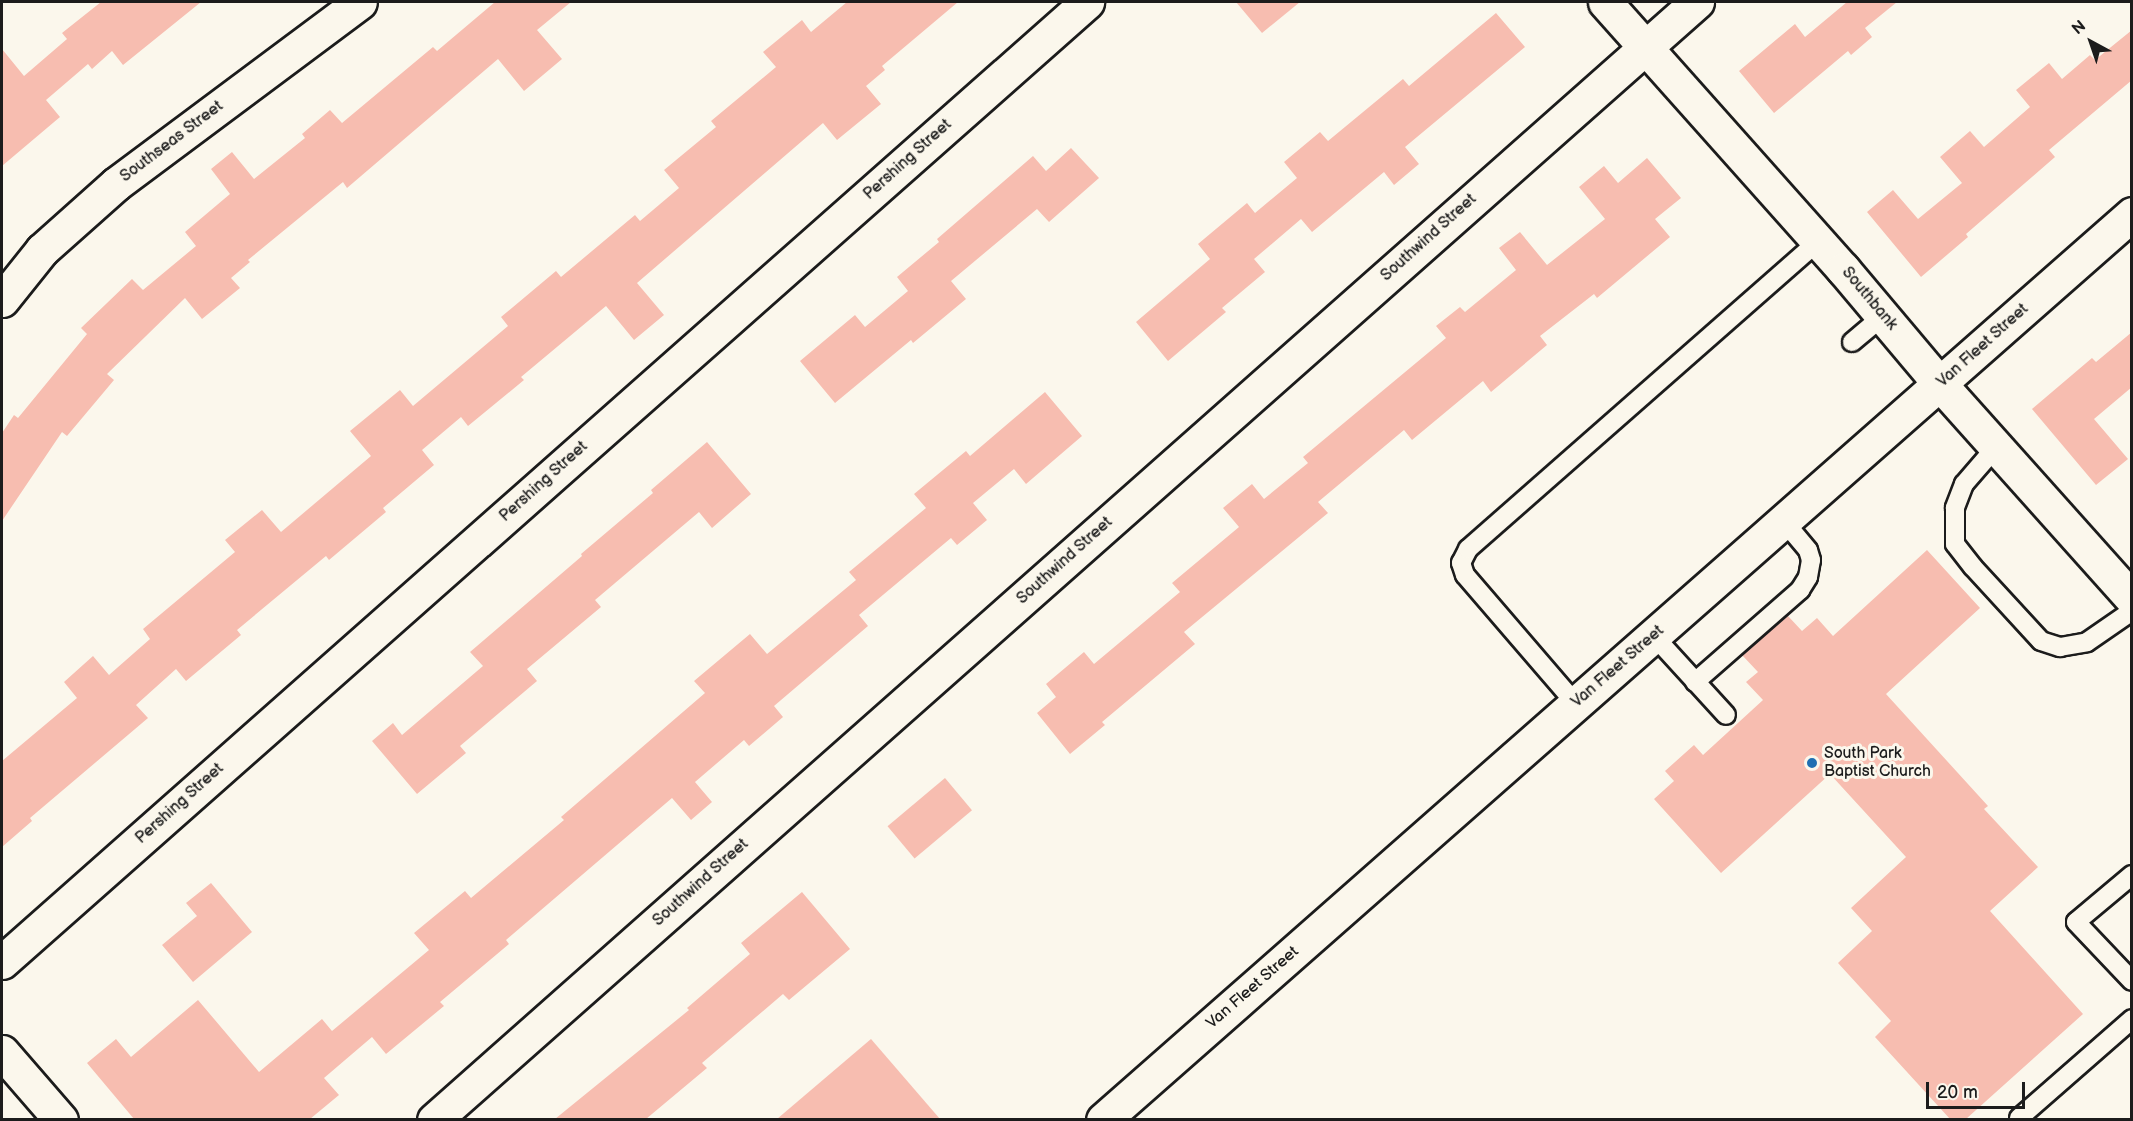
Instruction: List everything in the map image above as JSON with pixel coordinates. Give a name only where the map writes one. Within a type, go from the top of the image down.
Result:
[{"type":"street","name":"Southseas Street","points":[[2,300],[42,250],[116,184],[360,2]]},
{"type":"street","name":"Pershing Street","points":[[2,962],[1087,2]]},
{"type":"street","name":"Southbank","points":[[1605,2],[2132,599]]},
{"type":"street","name":"Southwind Street","points":[[443,1116],[1697,2]]},
{"type":"street","name":"Van Fleet Street","points":[[1103,1119],[2132,214]]},
{"type":"street","points":[[2,1052],[61,1119]]},
{"type":"lane","points":[[1576,704],[1465,575],[1461,563],[1468,549],[1819,242]]},
{"type":"lane","points":[[1852,342],[1882,316]]},
{"type":"lane","points":[[1996,447],[1964,484],[1955,508],[1955,544],[1973,567],[2041,641],[2060,648],[2087,642],[2132,611]]},
{"type":"lane","points":[[1695,682],[1800,590],[1808,577],[1811,560],[1808,550],[1784,521]]},
{"type":"lane","points":[[1653,635],[1726,715]]},
{"type":"lane","points":[[2132,874],[2076,922],[2132,981]]},
{"type":"lane","points":[[2019,1118],[2132,1019]]},
{"type":"building","points":[[101,2],[201,2],[123,65],[112,51],[92,69],[88,64],[46,100],[60,117],[2,166],[2,49],[24,76],[67,39],[62,33]]},
{"type":"building","points":[[495,2],[571,2],[537,30],[562,59],[524,91],[498,59],[347,188],[343,182],[248,260],[250,262],[231,278],[240,288],[202,319],[185,298],[107,374],[114,380],[67,436],[62,432],[2,521],[2,433],[14,415],[18,418],[87,334],[81,328],[132,279],[143,290],[196,246],[185,232],[230,194],[211,169],[232,152],[254,179],[305,138],[302,134],[330,110],[342,123],[433,47],[437,51]]},
{"type":"building","points":[[847,2],[958,2],[882,66],[885,70],[866,86],[881,104],[837,140],[823,123],[637,283],[664,315],[634,340],[606,306],[521,377],[524,380],[468,426],[461,417],[422,450],[434,465],[383,508],[386,512],[329,560],[326,556],[237,630],[241,635],[186,681],[176,669],[136,705],[148,718],[30,818],[32,821],[2,847],[2,761],[77,698],[64,682],[93,656],[109,675],[150,639],[143,629],[235,552],[225,540],[262,510],[281,532],[371,456],[350,431],[400,390],[413,406],[508,326],[501,317],[556,271],[561,277],[635,215],[640,221],[679,188],[664,170],[716,127],[711,121],[776,67],[763,52],[802,20],[811,32]]},
{"type":"building","points":[[1236,2],[1300,2],[1262,33]]},
{"type":"building","points":[[1847,2],[1897,2],[1865,28],[1872,37],[1851,55],[1848,51],[1774,113],[1739,71],[1795,24],[1805,37]]},
{"type":"building","points":[[1496,13],[1525,47],[1405,147],[1419,164],[1394,185],[1384,172],[1312,232],[1301,219],[1254,259],[1265,272],[1222,308],[1226,312],[1168,361],[1136,322],[1210,259],[1198,244],[1247,203],[1255,213],[1297,178],[1284,162],[1320,132],[1328,141],[1403,79],[1409,86]]},
{"type":"building","points":[[2132,30],[2132,80],[2049,150],[2055,157],[1966,234],[1968,237],[1921,277],[1867,212],[1893,190],[1918,219],[1962,183],[1940,157],[1970,131],[1984,147],[2030,107],[2016,90],[2049,63],[2062,79],[2090,55],[2095,60]]},
{"type":"building","points":[[1071,148],[1099,178],[1049,222],[1037,209],[951,281],[966,299],[913,343],[911,340],[835,403],[800,361],[855,315],[865,327],[908,291],[897,277],[939,242],[937,239],[1033,156],[1046,171]]},
{"type":"building","points":[[1647,158],[1681,198],[1655,219],[1670,237],[1597,298],[1594,294],[1540,336],[1547,345],[1491,392],[1483,381],[1412,440],[1404,430],[1318,502],[1328,513],[1184,632],[1195,644],[1102,722],[1105,725],[1070,754],[1037,713],[1056,697],[1046,684],[1084,652],[1094,664],[1180,592],[1172,583],[1239,527],[1223,508],[1252,484],[1264,499],[1308,463],[1303,457],[1446,338],[1436,326],[1460,307],[1465,312],[1516,270],[1499,248],[1520,232],[1547,265],[1605,219],[1579,187],[1604,166],[1618,183]]},
{"type":"building","points":[[2132,332],[2132,387],[2094,419],[2128,459],[2096,485],[2032,409],[2092,358],[2096,362]]},
{"type":"building","points":[[1045,392],[1082,436],[1026,484],[1014,469],[973,503],[987,520],[957,545],[951,538],[859,615],[868,626],[774,706],[783,717],[749,746],[744,740],[695,782],[712,802],[691,820],[672,798],[506,940],[509,944],[440,1002],[444,1006],[386,1054],[372,1037],[324,1078],[339,1095],[310,1119],[134,1119],[87,1063],[116,1039],[131,1057],[198,1000],[259,1072],[322,1019],[332,1031],[429,950],[414,933],[465,891],[471,898],[564,820],[561,817],[705,693],[694,681],[750,634],[767,654],[856,580],[849,572],[926,508],[914,494],[966,451],[970,456]]},
{"type":"building","points":[[707,442],[751,494],[712,528],[699,512],[595,600],[601,607],[527,669],[537,681],[460,746],[466,753],[417,794],[372,741],[393,723],[402,735],[483,666],[470,652],[582,556],[581,554],[653,493],[651,490]]},
{"type":"building","name":"South Park Baptist Church","points":[[1927,550],[1980,608],[1886,694],[1988,806],[1984,809],[2038,867],[1990,911],[2083,1014],[1966,1119],[1950,1119],[1875,1037],[1891,1021],[1838,963],[1872,931],[1851,908],[1906,857],[1830,774],[1721,873],[1654,799],[1674,781],[1665,771],[1694,745],[1703,755],[1763,700],[1746,682],[1758,672],[1742,655],[1788,616],[1802,631],[1817,618],[1833,636]]},
{"type":"building","points":[[945,778],[972,810],[915,858],[888,826]]},
{"type":"building","points":[[211,883],[252,932],[193,982],[162,945],[197,916],[186,903]]},
{"type":"building","points":[[802,892],[850,949],[789,1000],[783,994],[702,1063],[707,1068],[646,1119],[555,1119],[689,1010],[687,1008],[750,954],[741,943]]},
{"type":"building","points":[[871,1039],[940,1119],[777,1119]]},
{"type":"place","name":"South Park Baptist Church","points":[[1812,763]]}]
